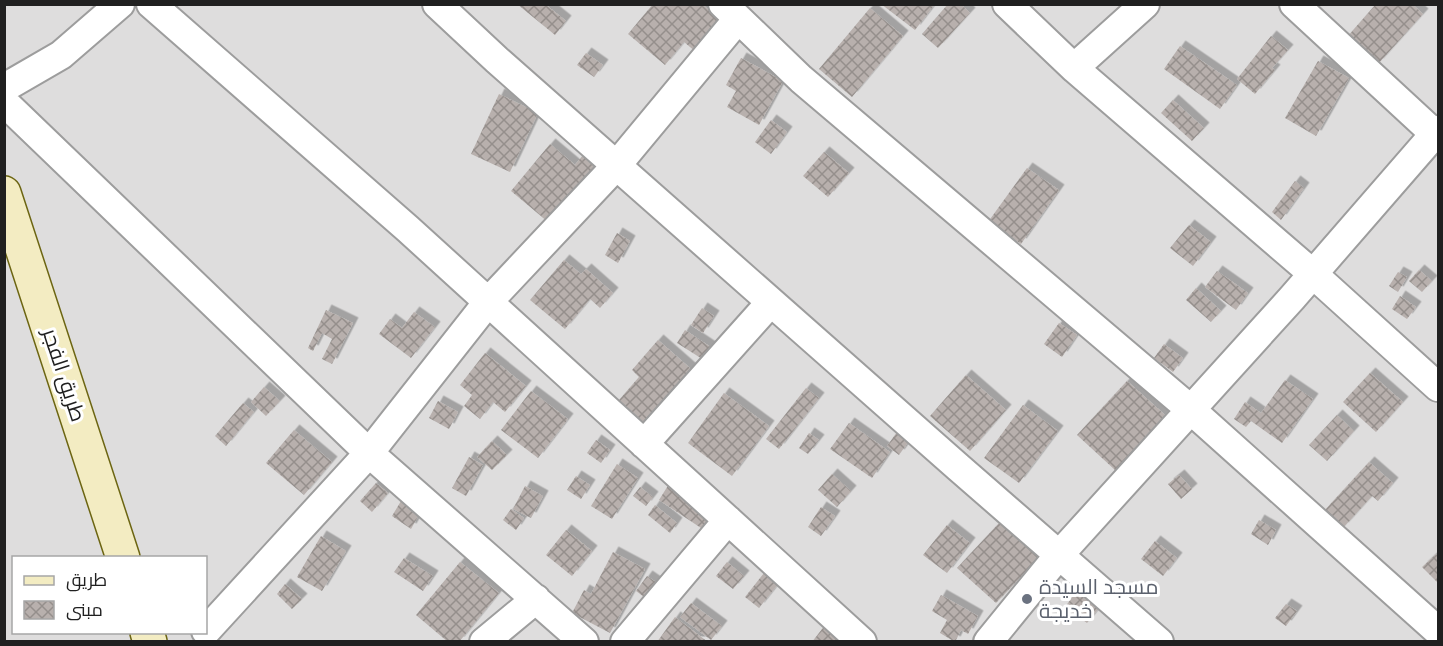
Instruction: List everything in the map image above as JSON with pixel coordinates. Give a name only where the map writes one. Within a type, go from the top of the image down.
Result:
[{"type":"street","points":[[4,88],[61,55],[120,4]]},
{"type":"street","points":[[151,4],[408,229],[862,642]]},
{"type":"street","points":[[436,4],[616,166],[1159,642]]},
{"type":"street","points":[[1007,4],[1074,68],[1313,274],[1438,387]]},
{"type":"street","points":[[1074,68],[1145,4]]},
{"type":"street","points":[[988,642],[1059,555],[1437,134],[1294,4]]},
{"type":"street","points":[[207,630],[369,453],[488,302],[616,166],[731,12],[801,79],[1190,409],[1438,631]]},
{"type":"street","points":[[4,102],[369,453],[584,642]]},
{"type":"street","name":"طريق الفجر","points":[[4,193],[122,556]]},
{"type":"street","points":[[644,444],[771,302]]},
{"type":"street","points":[[625,642],[728,520]]},
{"type":"street","points":[[484,642],[536,599]]},
{"type":"shaded area","points":[[4,5],[1438,5],[1438,641],[5,641]]},
{"type":"building","points":[[517,4],[545,4],[566,21],[555,35]]},
{"type":"building","points":[[653,4],[702,4],[728,27],[702,57],[684,42],[665,65],[628,34]]},
{"type":"building","points":[[881,4],[935,4],[915,30]]},
{"type":"building","points":[[948,4],[961,4],[970,13],[938,48],[922,34]]},
{"type":"building","points":[[1376,4],[1412,4],[1423,14],[1378,64],[1347,37]]},
{"type":"building","points":[[870,8],[903,36],[852,97],[819,69]]},
{"type":"building","points":[[1271,36],[1288,50],[1272,68],[1275,70],[1255,94],[1237,79]]},
{"type":"building","points":[[1180,46],[1237,85],[1220,109],[1164,69]]},
{"type":"building","points":[[586,53],[603,65],[594,77],[577,65]]},
{"type":"building","points":[[741,58],[783,81],[759,125],[727,107],[736,91],[726,85]]},
{"type":"building","points":[[1318,61],[1349,78],[1316,136],[1285,118]]},
{"type":"building","points":[[499,94],[538,113],[510,172],[471,154]]},
{"type":"building","points":[[1173,100],[1204,128],[1192,141],[1161,113]]},
{"type":"building","points":[[771,120],[787,132],[771,154],[755,142]]},
{"type":"building","points":[[550,144],[575,165],[583,155],[601,170],[554,227],[511,191]]},
{"type":"building","points":[[824,152],[849,173],[828,197],[803,176]]},
{"type":"building","points":[[1027,168],[1059,190],[1021,244],[988,222]]},
{"type":"building","points":[[1295,181],[1304,188],[1281,220],[1272,212]]},
{"type":"building","points":[[1189,225],[1211,242],[1193,266],[1170,248]]},
{"type":"building","points":[[617,233],[630,241],[618,263],[605,255]]},
{"type":"building","points":[[564,260],[581,274],[586,269],[613,293],[600,308],[590,299],[565,329],[530,300]]},
{"type":"building","points":[[1419,270],[1432,281],[1422,292],[1409,281]]},
{"type":"building","points":[[1217,271],[1248,293],[1236,310],[1205,287]]},
{"type":"building","points":[[1398,272],[1407,277],[1398,292],[1389,286]]},
{"type":"building","points":[[1196,288],[1221,311],[1211,322],[1186,300]]},
{"type":"building","points":[[1400,296],[1416,307],[1407,319],[1392,309]]},
{"type":"building","points":[[702,308],[714,316],[703,333],[691,325]]},
{"type":"building","points":[[326,310],[353,323],[332,364],[322,359],[332,339],[322,333],[313,351],[308,348]]},
{"type":"building","points":[[414,312],[435,327],[411,358],[379,334],[390,319],[402,328]]},
{"type":"building","points":[[1059,323],[1077,335],[1062,357],[1044,344]]},
{"type":"building","points":[[685,330],[715,350],[707,362],[677,343]]},
{"type":"building","points":[[658,340],[699,376],[652,430],[619,400],[639,377],[632,370]]},
{"type":"building","points":[[1164,344],[1183,358],[1173,372],[1154,358]]},
{"type":"building","points":[[485,353],[526,386],[505,412],[493,402],[480,419],[464,406],[472,395],[460,385]]},
{"type":"building","points":[[1370,373],[1403,402],[1376,432],[1343,402]]},
{"type":"building","points":[[966,375],[1006,410],[970,451],[930,416]]},
{"type":"building","points":[[1285,380],[1313,399],[1282,443],[1251,421],[1246,427],[1234,419],[1245,402],[1261,413]]},
{"type":"building","points":[[1127,381],[1165,415],[1115,470],[1077,435]]},
{"type":"building","points":[[264,387],[280,401],[266,416],[251,402]]},
{"type":"building","points":[[806,388],[819,398],[779,449],[766,439]]},
{"type":"building","points":[[531,391],[568,419],[538,458],[501,430]]},
{"type":"building","points":[[724,393],[769,426],[732,476],[688,443]]},
{"type":"building","points":[[438,401],[458,412],[449,429],[429,418]]},
{"type":"building","points":[[243,403],[254,412],[226,446],[215,436]]},
{"type":"building","points":[[1023,405],[1058,431],[1019,483],[984,458]]},
{"type":"building","points":[[1337,415],[1354,431],[1327,461],[1309,445]]},
{"type":"building","points":[[849,423],[890,452],[872,478],[830,449]]},
{"type":"building","points":[[294,430],[332,462],[304,495],[266,463]]},
{"type":"building","points":[[897,432],[909,441],[899,455],[887,446]]},
{"type":"building","points":[[809,433],[819,440],[808,454],[799,448]]},
{"type":"building","points":[[596,440],[610,450],[601,463],[587,453]]},
{"type":"building","points":[[492,441],[507,455],[492,470],[477,457]]},
{"type":"building","points":[[469,457],[483,465],[466,496],[452,488]]},
{"type":"building","points":[[1369,462],[1393,483],[1378,501],[1372,496],[1343,528],[1324,511]]},
{"type":"building","points":[[617,464],[638,478],[612,519],[591,506]]},
{"type":"building","points":[[832,474],[851,491],[837,507],[818,490]]},
{"type":"building","points":[[1179,475],[1192,489],[1181,499],[1168,484]]},
{"type":"building","points":[[576,476],[590,485],[581,499],[567,490]]},
{"type":"building","points":[[376,483],[388,493],[372,512],[360,501]]},
{"type":"building","points":[[669,484],[715,514],[704,530],[659,500]]},
{"type":"building","points":[[525,486],[543,496],[531,518],[513,509]]},
{"type":"building","points":[[640,487],[653,497],[646,506],[633,496]]},
{"type":"building","points":[[401,501],[420,513],[411,529],[392,516]]},
{"type":"building","points":[[655,505],[677,523],[670,533],[648,515]]},
{"type":"building","points":[[821,507],[835,516],[821,536],[808,527]]},
{"type":"building","points":[[511,509],[524,518],[516,530],[503,520]]},
{"type":"building","points":[[1259,520],[1276,530],[1268,545],[1251,534]]},
{"type":"building","points":[[1001,521],[1040,557],[996,603],[957,568]]},
{"type":"building","points":[[947,525],[970,543],[947,573],[923,555]]},
{"type":"building","points":[[566,530],[592,551],[572,576],[546,555]]},
{"type":"building","points":[[321,536],[346,551],[322,591],[297,577]]},
{"type":"building","points":[[1155,541],[1177,558],[1163,576],[1141,559]]},
{"type":"building","points":[[613,552],[645,569],[610,633],[572,613],[584,590],[591,594]]},
{"type":"building","points":[[1436,554],[1438,556],[1438,583],[1422,567]]},
{"type":"building","points":[[404,558],[433,576],[423,591],[394,572]]},
{"type":"building","points":[[460,562],[499,593],[459,642],[448,642],[416,615]]},
{"type":"building","points":[[727,562],[744,576],[733,589],[716,576]]},
{"type":"building","points":[[768,568],[782,579],[759,608],[745,597]]},
{"type":"building","points":[[647,576],[663,587],[651,602],[636,591]]},
{"type":"building","points":[[285,584],[302,599],[292,609],[277,594]]},
{"type":"building","points":[[1076,592],[1098,609],[1087,623],[1065,607]]},
{"type":"building","points":[[941,595],[978,616],[968,634],[961,630],[955,642],[940,633],[947,620],[932,611]]},
{"type":"building","points":[[691,603],[722,626],[711,640],[680,617]]},
{"type":"building","points":[[1286,604],[1297,611],[1286,626],[1275,618]]},
{"type":"building","points":[[675,617],[708,642],[657,642]]},
{"type":"building","points":[[829,620],[846,642],[812,642]]},
{"type":"place","name":"مسجد السيدة خديجة","points":[[1027,599]]}]
